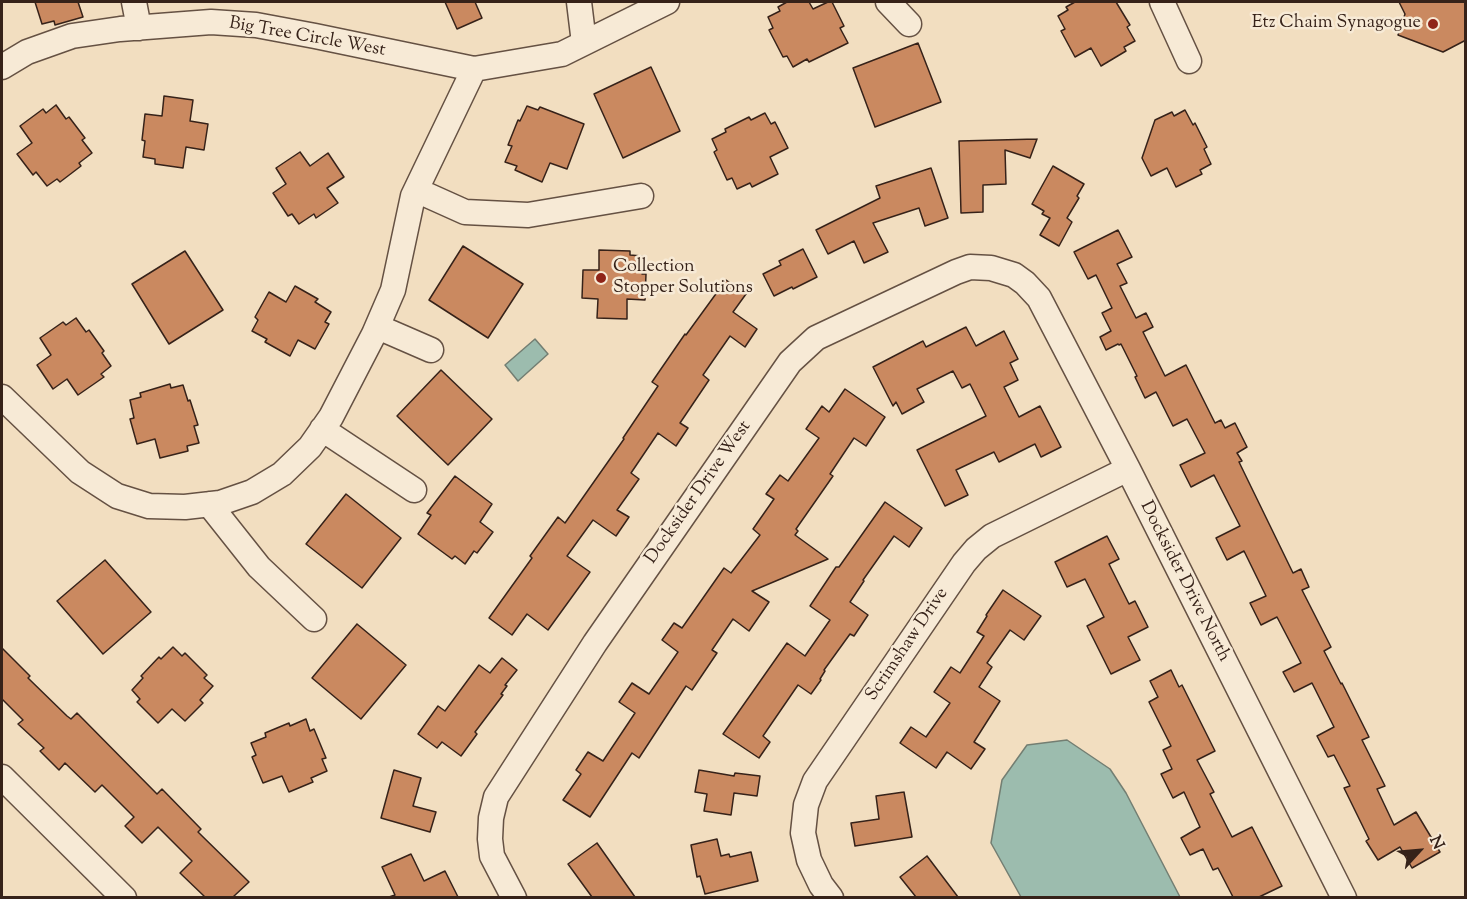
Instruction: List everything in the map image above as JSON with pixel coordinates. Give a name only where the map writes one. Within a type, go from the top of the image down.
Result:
[{"type":"street","points":[[134,2],[139,28]]},
{"type":"street","points":[[579,2],[584,43]]},
{"type":"street","points":[[6,402],[81,472],[117,496],[149,506],[185,507],[220,503],[252,492],[282,474],[310,447],[331,417],[378,327],[393,290],[413,196],[474,69],[562,54],[667,2]]},
{"type":"street","points":[[888,2],[909,24]]},
{"type":"street","points":[[1162,2],[1188,61]]},
{"type":"street","name":"Big Tree Circle West","points":[[2,67],[27,52],[72,36],[211,22],[256,25],[474,69]]},
{"type":"street","points":[[416,190],[465,212],[528,215],[640,196]]},
{"type":"street","name":"Docksider Drive West","points":[[514,897],[492,856],[491,818],[496,797],[595,643],[790,362],[816,338],[956,272],[970,267],[991,268],[1014,275]]},
{"type":"street","name":"Docksider Drive North","points":[[1014,275],[1040,298],[1344,897]]},
{"type":"street","points":[[378,327],[431,350]]},
{"type":"street","points":[[322,429],[414,490]]},
{"type":"street","name":"Scrimshaw Drive","points":[[831,897],[821,885],[809,860],[803,833],[806,805],[815,781],[964,563],[976,549],[992,537],[1128,468]]},
{"type":"street","points":[[209,504],[259,567],[314,619]]},
{"type":"street","points":[[2,777],[124,897]]},
{"type":"shaded area","points":[[535,339],[548,354],[518,381],[505,365]]},
{"type":"shaded area","points":[[1067,740],[1110,769],[1126,793],[1180,897],[1021,897],[991,843],[1002,780],[1027,745]]},
{"type":"building","points":[[35,2],[78,2],[83,17],[55,25],[54,21],[42,24]]},
{"type":"building","points":[[445,2],[475,2],[482,18],[457,29]]},
{"type":"building","points":[[787,2],[809,2],[813,9],[832,2],[844,26],[840,28],[848,43],[809,62],[807,59],[793,67],[787,56],[783,57],[769,30],[773,28],[768,17],[780,11],[778,7]]},
{"type":"building","points":[[1075,2],[1116,2],[1130,25],[1127,27],[1135,41],[1124,47],[1126,51],[1101,66],[1091,48],[1075,57],[1061,31],[1065,29],[1058,16],[1068,10],[1066,7]]},
{"type":"building","name":"Etz Chaim Synagogue","points":[[1399,2],[1466,2],[1466,40],[1443,52],[1398,35],[1405,14]]},
{"type":"building","points":[[918,43],[941,102],[875,127],[853,68]]},
{"type":"building","points":[[651,67],[680,131],[623,158],[594,94]]},
{"type":"building","points":[[164,96],[193,100],[190,121],[208,124],[204,150],[186,147],[183,168],[155,164],[155,159],[143,157],[145,114],[162,116]]},
{"type":"building","points":[[56,105],[66,119],[69,117],[85,138],[82,140],[92,153],[79,163],[81,166],[60,182],[57,179],[47,186],[36,172],[33,175],[17,154],[32,143],[20,126],[43,109],[46,113]]},
{"type":"building","points":[[527,106],[538,110],[540,107],[584,124],[567,169],[550,163],[542,182],[515,170],[517,166],[505,162],[512,146],[508,145],[518,120],[520,121]]},
{"type":"building","points":[[1185,110],[1193,125],[1195,123],[1207,147],[1204,149],[1211,164],[1200,170],[1202,174],[1176,187],[1167,168],[1151,176],[1142,158],[1155,120],[1172,112],[1174,116]]},
{"type":"building","points":[[765,113],[771,124],[775,122],[788,148],[770,157],[778,174],[752,187],[750,183],[737,189],[732,178],[727,180],[714,152],[717,150],[712,139],[726,132],[725,129],[749,117],[751,120]]},
{"type":"building","points":[[1037,139],[1030,158],[1005,150],[1006,184],[983,185],[983,212],[961,213],[959,141]]},
{"type":"building","points":[[300,152],[310,166],[328,153],[344,177],[327,188],[338,203],[316,218],[314,214],[299,224],[292,214],[288,216],[273,193],[286,184],[276,168]]},
{"type":"building","points":[[1053,166],[1084,184],[1067,218],[1072,222],[1059,246],[1040,235],[1050,218],[1042,214],[1044,211],[1032,204]]},
{"type":"building","points":[[931,168],[948,218],[925,226],[919,208],[873,223],[888,252],[864,263],[854,241],[828,254],[816,230],[880,198],[876,186]]},
{"type":"building","points":[[1118,230],[1132,257],[1117,264],[1127,283],[1120,286],[1136,318],[1146,313],[1153,327],[1143,332],[1165,376],[1186,365],[1215,423],[1221,420],[1225,428],[1235,423],[1247,447],[1237,453],[1242,461],[1239,462],[1293,573],[1301,569],[1309,587],[1302,590],[1331,647],[1324,651],[1369,737],[1362,740],[1385,786],[1377,789],[1394,825],[1416,812],[1440,852],[1412,868],[1400,847],[1378,860],[1366,841],[1369,839],[1344,788],[1350,786],[1334,755],[1328,757],[1317,736],[1334,727],[1312,683],[1294,692],[1283,672],[1301,663],[1277,617],[1261,625],[1250,603],[1266,596],[1244,551],[1227,560],[1216,538],[1240,526],[1214,475],[1191,487],[1180,465],[1205,453],[1187,419],[1173,426],[1156,392],[1145,398],[1121,344],[1106,350],[1100,337],[1111,331],[1102,313],[1112,308],[1096,275],[1088,279],[1074,252]]},
{"type":"building","points":[[463,246],[523,284],[488,338],[429,300]]},
{"type":"building","points":[[803,249],[817,277],[774,296],[763,274],[781,265],[779,261]]},
{"type":"building","points":[[599,250],[630,251],[630,255],[642,256],[642,274],[646,274],[645,300],[627,299],[627,319],[597,318],[598,299],[582,298],[583,270],[599,270]]},
{"type":"building","points":[[185,251],[223,310],[169,344],[132,284]]},
{"type":"building","points":[[726,280],[746,294],[733,312],[757,329],[745,347],[730,336],[703,375],[709,380],[680,423],[688,428],[676,446],[658,433],[631,473],[639,479],[617,510],[629,517],[616,536],[593,520],[567,556],[590,572],[548,630],[527,614],[512,635],[489,618],[558,517],[565,523],[624,439],[658,386],[652,382]]},
{"type":"building","points":[[295,286],[318,299],[315,302],[331,312],[325,322],[329,324],[315,349],[298,340],[290,356],[265,342],[267,339],[252,331],[258,320],[255,317],[269,292],[286,302]]},
{"type":"building","points":[[76,318],[86,332],[89,330],[104,351],[102,353],[111,366],[101,374],[104,377],[78,395],[67,379],[53,389],[37,365],[51,355],[40,338],[63,322],[66,325]]},
{"type":"building","points":[[966,327],[976,346],[1004,331],[1018,359],[1010,363],[1018,380],[1004,387],[1019,417],[1040,406],[1061,447],[1041,457],[1035,444],[999,462],[994,452],[956,470],[968,495],[945,506],[917,450],[986,416],[970,384],[962,388],[953,371],[917,389],[924,402],[902,414],[896,402],[893,406],[873,367],[923,341],[926,347]]},
{"type":"building","points":[[441,370],[492,419],[448,465],[397,416]]},
{"type":"building","points":[[170,384],[171,388],[183,385],[198,425],[194,426],[199,443],[187,446],[188,451],[160,458],[155,439],[137,444],[130,419],[134,418],[130,400],[141,397],[140,393]]},
{"type":"building","points":[[845,389],[885,417],[866,446],[854,438],[830,474],[833,476],[796,529],[798,531],[795,535],[828,559],[752,591],[769,602],[749,631],[733,619],[712,650],[717,653],[692,690],[686,686],[639,758],[632,753],[590,817],[563,800],[581,774],[576,770],[588,752],[603,761],[635,713],[619,702],[632,683],[649,694],[678,652],[662,640],[674,623],[682,628],[724,568],[731,573],[760,535],[753,529],[774,499],[766,494],[780,475],[788,481],[819,438],[806,429],[822,406],[829,412]]},
{"type":"building","points":[[455,476],[492,504],[480,522],[493,532],[465,564],[455,556],[452,559],[418,534],[431,515],[427,513]]},
{"type":"building","points":[[346,494],[401,538],[362,588],[306,544]]},
{"type":"building","points":[[885,502],[922,528],[909,547],[894,536],[850,602],[868,615],[854,636],[850,634],[824,670],[821,680],[811,694],[798,685],[763,736],[770,742],[759,758],[723,734],[787,643],[805,656],[830,620],[810,606]]},
{"type":"building","points":[[1107,536],[1119,559],[1109,564],[1129,604],[1135,601],[1148,627],[1128,637],[1140,660],[1111,674],[1087,626],[1104,617],[1085,579],[1067,587],[1055,562]]},
{"type":"building","points":[[105,560],[151,612],[103,654],[57,601]]},
{"type":"building","points":[[1003,590],[1041,616],[1024,640],[1010,630],[987,663],[992,667],[979,687],[1000,701],[974,742],[985,749],[971,769],[947,752],[936,768],[900,743],[911,727],[926,737],[950,703],[934,692],[951,667],[960,673],[984,636],[977,632]]},
{"type":"building","points":[[357,624],[406,665],[361,719],[312,678]]},
{"type":"building","points":[[173,647],[182,656],[185,653],[207,675],[204,678],[213,686],[200,700],[203,703],[185,721],[172,709],[158,723],[137,702],[140,699],[132,690],[143,678],[141,676],[159,657],[161,659]]},
{"type":"building","points":[[2,648],[30,676],[28,678],[67,716],[71,719],[77,713],[157,794],[162,789],[201,829],[198,832],[249,882],[233,897],[205,897],[180,873],[192,861],[158,827],[142,843],[125,826],[134,817],[102,785],[95,792],[65,763],[59,770],[40,751],[44,748],[18,724],[23,720],[2,699]]},
{"type":"building","points":[[502,658],[517,670],[505,685],[507,686],[501,694],[503,695],[475,732],[477,734],[461,756],[442,742],[437,748],[418,734],[438,706],[445,711],[479,665],[490,673]]},
{"type":"building","points":[[1171,670],[1179,687],[1182,685],[1215,751],[1197,760],[1214,792],[1210,794],[1232,837],[1252,827],[1282,886],[1259,897],[1233,897],[1218,868],[1213,870],[1203,849],[1190,855],[1181,838],[1200,827],[1184,792],[1173,798],[1161,774],[1172,769],[1163,750],[1171,746],[1149,702],[1158,697],[1150,681]]},
{"type":"building","points":[[306,719],[310,731],[314,729],[326,758],[322,759],[327,771],[311,778],[313,782],[289,792],[282,776],[263,783],[252,757],[256,755],[251,743],[266,737],[265,733]]},
{"type":"building","points":[[394,770],[421,778],[413,806],[436,812],[430,832],[381,818]]},
{"type":"building","points":[[699,770],[734,776],[735,773],[760,776],[757,796],[734,793],[731,815],[704,811],[707,794],[695,792]]},
{"type":"building","points":[[904,792],[912,837],[855,846],[851,823],[879,819],[876,796]]},
{"type":"building","points":[[717,839],[721,856],[729,854],[730,857],[751,852],[758,881],[705,894],[700,876],[697,877],[691,845]]},
{"type":"building","points":[[597,843],[635,897],[592,897],[568,864]]},
{"type":"building","points":[[411,854],[424,881],[445,871],[458,897],[389,897],[395,895],[382,867]]},
{"type":"building","points":[[927,856],[958,897],[916,897],[900,877]]},
{"type":"place","name":"Etz Chaim Synagogue","points":[[1433,24]]},
{"type":"place","name":"Collection Stopper Solutions","points":[[601,278]]}]
